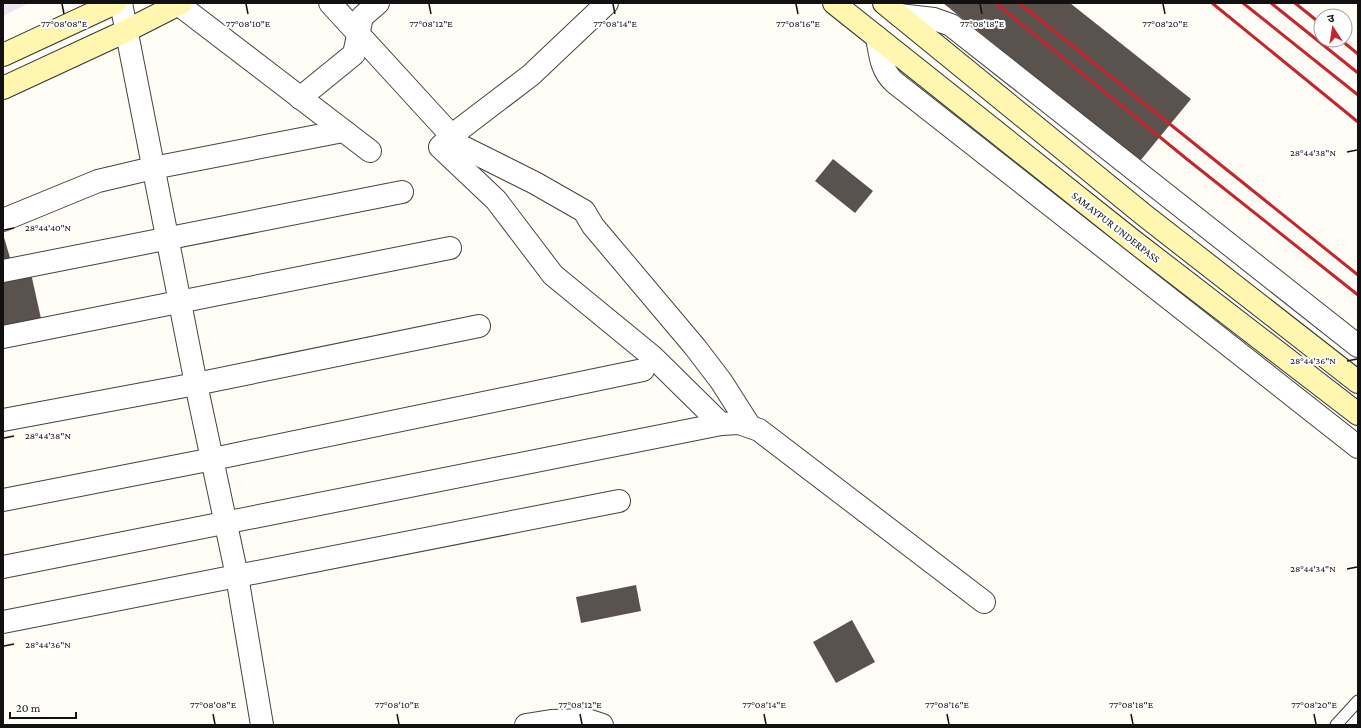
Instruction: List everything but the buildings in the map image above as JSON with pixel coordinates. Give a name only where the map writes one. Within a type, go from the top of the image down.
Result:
[{"type":"main road","points":[[3,55],[115,3]]},
{"type":"main road","name":"SAMAYPUR UNDERPASS","points":[[834,3],[1132,240],[1358,414]]},
{"type":"main road","points":[[3,88],[126,31],[179,4]]},
{"type":"main road","points":[[892,9],[1144,215],[1358,382]]},
{"type":"street","points":[[121,3],[196,384],[227,523],[262,725]]},
{"type":"street","points":[[330,3],[461,146],[536,183],[584,211],[593,226],[664,309],[721,381],[749,425]]},
{"type":"street","points":[[300,98],[350,59],[356,47],[362,16],[378,3]]},
{"type":"street","points":[[606,3],[531,75],[451,136],[440,147],[496,200],[553,275],[652,357],[721,424]]},
{"type":"street","points":[[179,4],[370,151]]},
{"type":"street","points":[[892,9],[934,19],[951,25],[1358,346]]},
{"type":"street","points":[[877,37],[884,68],[887,75],[894,82],[1358,447]]},
{"type":"street","points":[[3,220],[98,181],[153,168],[343,131]]},
{"type":"street","points":[[3,271],[167,240],[402,192]]},
{"type":"street","points":[[3,337],[450,248]]},
{"type":"street","points":[[3,420],[196,384],[479,326]]},
{"type":"street","points":[[3,500],[213,459],[643,370]]},
{"type":"street","points":[[3,566],[227,523],[721,424],[739,423],[749,425],[759,430],[984,602]]},
{"type":"street","points":[[3,622],[619,501]]},
{"type":"street","points":[[526,725],[587,720],[602,725]]},
{"type":"lane","points":[[1336,725],[1358,701]]},
{"type":"shaded area","points":[[3,3],[29,3],[3,16]]},
{"type":"railway","points":[[996,3],[1188,160],[1358,295]]},
{"type":"railway","points":[[1019,3],[1358,275]]},
{"type":"railway","points":[[1212,3],[1358,122]]},
{"type":"railway","points":[[1243,3],[1358,95]]},
{"type":"railway","points":[[1271,3],[1358,73]]},
{"type":"railway","points":[[1295,3],[1313,18]]},
{"type":"railway","points":[[1351,48],[1358,54]]}]
